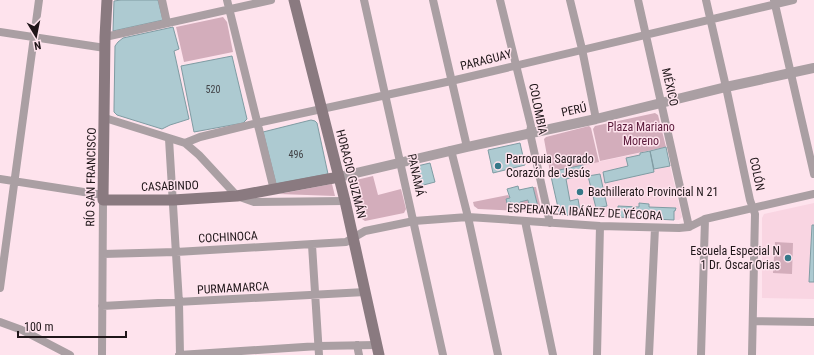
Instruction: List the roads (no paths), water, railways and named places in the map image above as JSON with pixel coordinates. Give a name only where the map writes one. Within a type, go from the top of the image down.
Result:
[{"type":"main road","name":"RÍO SAN FRANCISCO","points":[[103,198],[107,0]]},
{"type":"main road","name":"HORACIO GUZMÁN","points":[[294,0],[345,200],[378,350]]},
{"type":"main road","name":"CASABINDO","points":[[103,198],[173,200],[237,196],[339,177]]},
{"type":"street","points":[[0,288],[39,0]]},
{"type":"street","points":[[162,0],[168,23]]},
{"type":"street","points":[[227,0],[274,190]]},
{"type":"street","points":[[0,32],[34,37],[105,42],[168,23],[271,0]]},
{"type":"street","name":"PANAMÁ","points":[[364,0],[444,355]]},
{"type":"street","points":[[433,0],[467,147]]},
{"type":"street","name":"COLOMBIA","points":[[500,0],[531,126],[530,133],[550,223]]},
{"type":"street","points":[[570,0],[582,49],[596,119]]},
{"type":"street","name":"MÉXICO","points":[[638,0],[689,227]]},
{"type":"street","name":"COLÓN","points":[[706,0],[752,209],[755,214],[752,355]]},
{"type":"street","name":"PARAGUAY","points":[[185,143],[200,137],[257,123],[451,81],[646,35],[775,2],[793,0]]},
{"type":"street","points":[[775,2],[814,174]]},
{"type":"street","name":"PERÚ","points":[[339,177],[451,150],[596,119],[726,87],[814,68]]},
{"type":"street","points":[[105,118],[185,143],[199,155],[237,196]]},
{"type":"street","points":[[169,139],[179,303],[180,355],[318,346],[358,345],[378,350]]},
{"type":"street","points":[[451,150],[468,217],[498,355]]},
{"type":"street","points":[[0,179],[103,198]]},
{"type":"street","name":"ESPERANZA IBÁÑEZ DE YÉCORA","points":[[354,239],[365,231],[414,221],[468,217],[600,226],[679,228],[689,227],[705,219],[814,194]]},
{"type":"street","name":"CASABINDO","points":[[237,196],[254,202],[345,200]]},
{"type":"street","name":"RÍO SAN FRANCISCO","points":[[102,355],[103,198]]},
{"type":"street","points":[[701,355],[705,219]]},
{"type":"street","points":[[525,221],[553,355]]},
{"type":"street","points":[[597,355],[600,226]]},
{"type":"street","points":[[649,355],[655,228]]},
{"type":"street","name":"COCHINOCA","points":[[103,254],[312,245],[346,242],[354,239]]},
{"type":"street","points":[[312,245],[319,355]]},
{"type":"street","name":"PURMAMARCA","points":[[102,306],[365,292]]},
{"type":"street","points":[[753,321],[814,322]]},
{"type":"street","points":[[0,322],[22,330],[70,355]]},
{"type":"street","points":[[358,345],[359,355]]},
{"type":"place","name":"Parroquia Sagrado Corazón de Jesús","points":[[498,166]]},
{"type":"place","name":"Bachillerato Provincial N 21","points":[[580,192]]},
{"type":"place","name":"Escuela Especial N 1 Dr. Óscar Orias","points":[[788,258]]},
{"type":"park label","name":"Plaza Mariano Moreno","points":[[641,134]]}]
